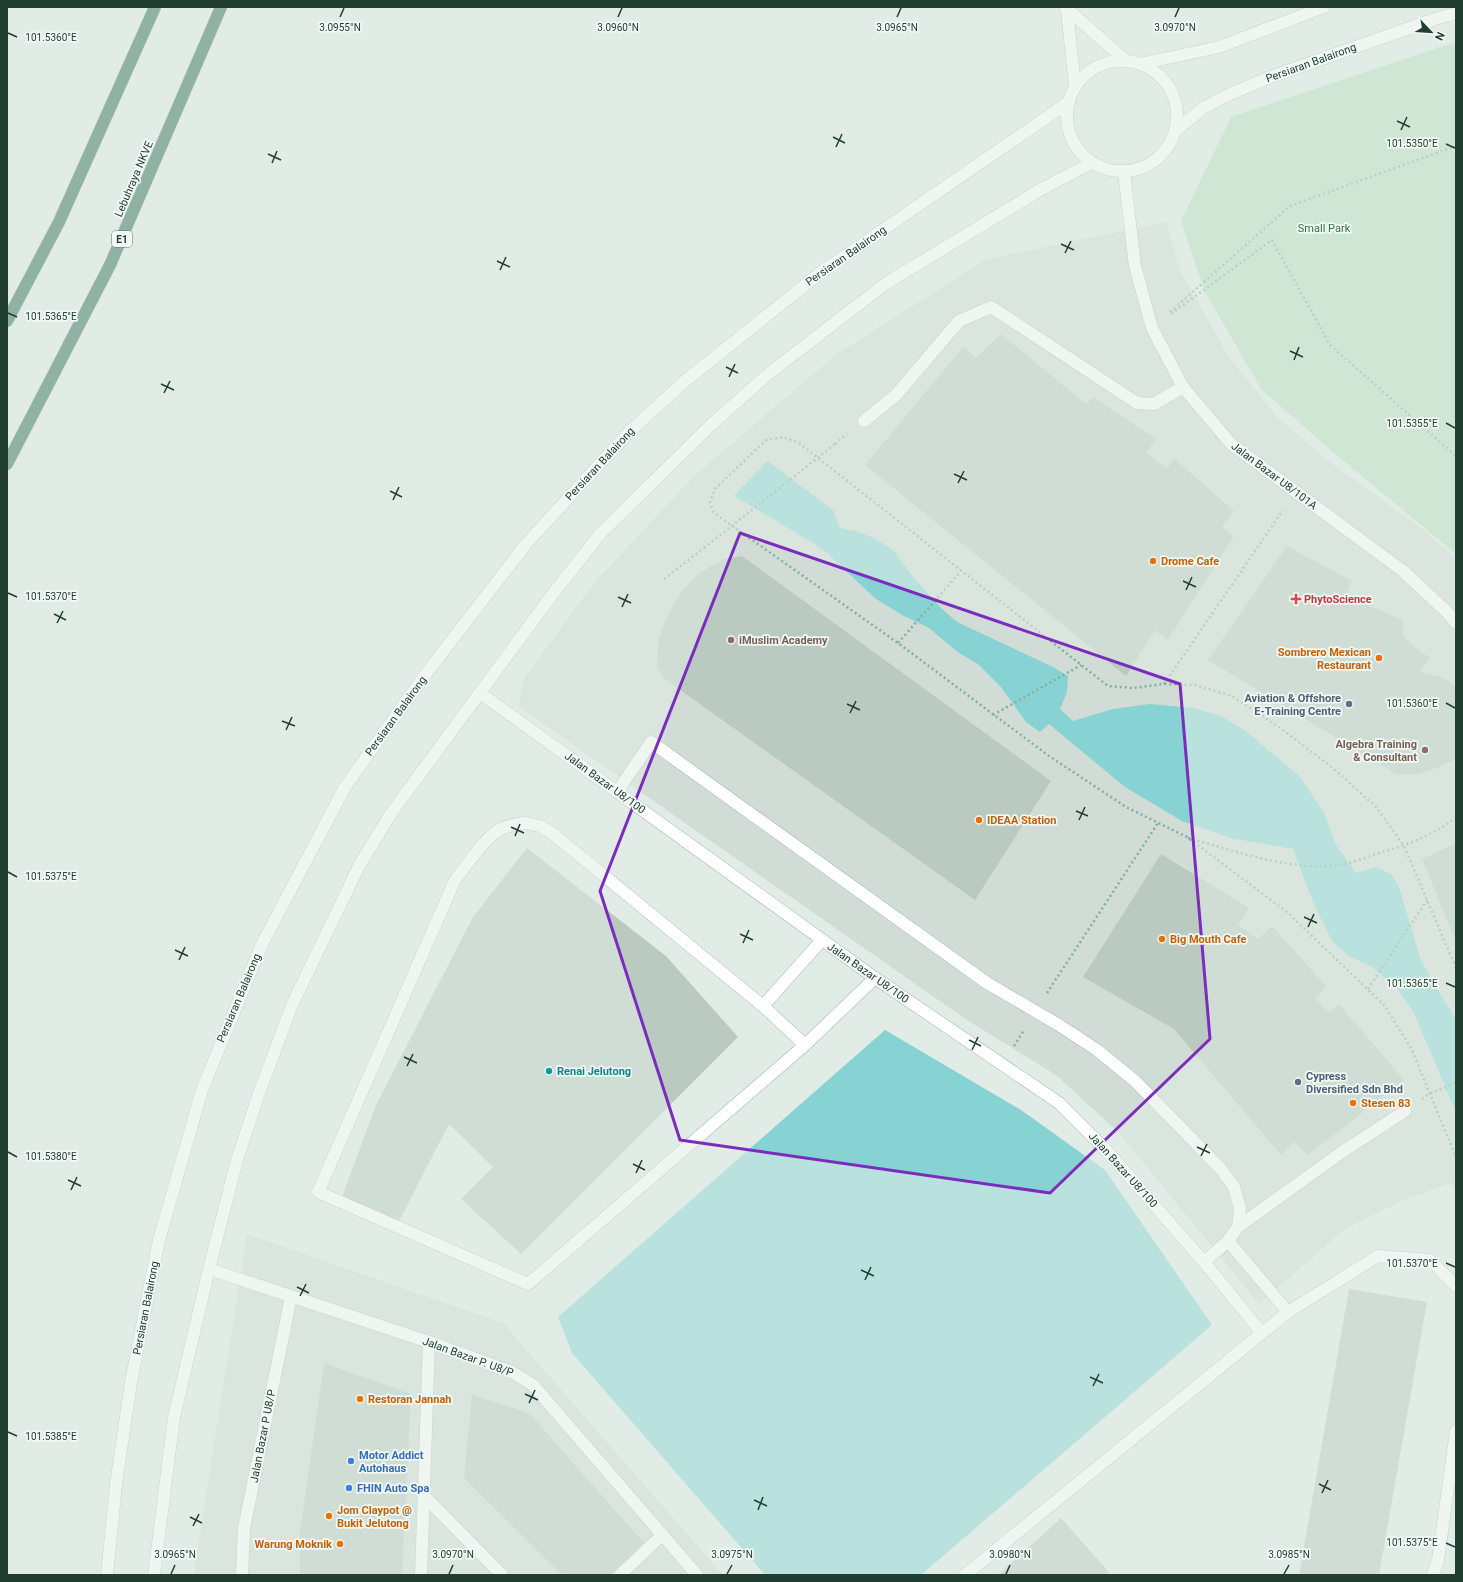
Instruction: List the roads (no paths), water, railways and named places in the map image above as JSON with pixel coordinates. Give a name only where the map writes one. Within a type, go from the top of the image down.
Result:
[{"type":"highway","points":[[7,321],[59,222],[155,7]]},
{"type":"highway","name":"Lebuhraya NKVE","points":[[7,464],[110,265],[221,7]]},
{"type":"street","points":[[1140,64],[1219,47],[1324,7]]},
{"type":"street","points":[[1066,9],[1126,61]]},
{"type":"street","points":[[1066,9],[1075,87]]},
{"type":"street","name":"Persiaran Balairong","points":[[1175,132],[1203,108],[1228,95],[1270,77],[1456,13]]},
{"type":"street","points":[[1126,61],[1140,64],[1155,72],[1167,83],[1174,99],[1176,110],[1175,132],[1168,147],[1156,160],[1141,168],[1124,172],[1107,170],[1091,163],[1078,151],[1070,136],[1066,119],[1069,102],[1075,87],[1084,75],[1097,66],[1112,62],[1126,61]]},
{"type":"street","name":"Persiaran Balairong","points":[[107,1575],[116,1484],[131,1382],[159,1240],[202,1090],[262,944],[345,787],[425,675],[526,544],[630,431],[685,381],[820,273],[1069,102]]},
{"type":"street","points":[[154,1575],[174,1417],[209,1269],[246,1132],[292,1005],[360,864],[392,812],[552,595],[601,533],[712,424],[767,375],[885,284],[1038,191],[1091,163]]},
{"type":"street","name":"Jalan Bazar U8/101A","points":[[1124,172],[1135,266],[1152,328],[1183,386],[1231,444],[1403,572],[1447,612],[1456,623]]},
{"type":"street","points":[[864,421],[896,395],[959,321],[991,307],[1137,403],[1154,404],[1183,386]]},
{"type":"street","name":"Jalan Bazar U8/100","points":[[480,693],[875,978],[1002,1066],[1059,1103],[1079,1122],[1204,1262],[1262,1333]]},
{"type":"street","points":[[617,792],[651,742],[987,983],[1059,1025],[1097,1050],[1135,1081],[1220,1168],[1234,1187],[1240,1208],[1238,1227]]},
{"type":"street","points":[[805,1045],[763,1006],[552,833],[540,826],[526,823],[512,825],[498,830],[455,880],[318,1192],[528,1284],[805,1045],[875,978]]},
{"type":"street","points":[[763,1006],[822,940]]},
{"type":"street","points":[[1204,1262],[1228,1241],[1238,1227],[1342,1152],[1405,1111]]},
{"type":"street","points":[[1228,1241],[1288,1312]]},
{"type":"street","points":[[965,1575],[1288,1312],[1378,1256],[1430,1260],[1456,1286]]},
{"type":"street","name":"Jalan Bazar P. U8/P","points":[[209,1269],[429,1342],[512,1372],[533,1385],[697,1575]]},
{"type":"street","name":"Jalan Bazar P U8/P","points":[[242,1575],[244,1528],[291,1297]]},
{"type":"street","points":[[421,1575],[429,1342]]},
{"type":"street","points":[[1433,1575],[1438,1560],[1456,1431]]},
{"type":"street","points":[[424,1496],[502,1575]]},
{"type":"street","points":[[620,1575],[662,1535]]},
{"type":"water","points":[[767,461],[833,510],[840,528],[855,531],[874,538],[893,550],[913,577],[941,608],[957,622],[1053,667],[1068,676],[1067,692],[1060,709],[1073,721],[1113,709],[1150,704],[1194,708],[1221,716],[1246,731],[1300,777],[1324,813],[1336,845],[1356,873],[1376,867],[1391,874],[1399,887],[1421,961],[1456,1020],[1456,1112],[1414,1013],[1396,987],[1372,967],[1349,956],[1332,941],[1313,902],[1293,849],[1230,838],[1182,821],[1125,787],[1049,724],[1040,732],[1026,722],[1001,687],[978,664],[959,653],[929,628],[904,616],[876,599],[828,554],[810,541],[734,496]]},
{"type":"water","points":[[885,1030],[1021,1110],[1105,1170],[1212,1325],[921,1575],[765,1575],[572,1353],[558,1317]]},
{"type":"place","name":"Drome Cafe","points":[[1153,561]]},
{"type":"place","name":"PhytoScience","points":[[1296,599]]},
{"type":"place","name":"iMuslim Academy","points":[[731,640]]},
{"type":"place","name":"Sombrero Mexican Restaurant","points":[[1379,658]]},
{"type":"place","name":"Aviation & Offshore E-Training Centre","points":[[1349,704]]},
{"type":"place","name":"Algebra Training & Consultant","points":[[1425,750]]},
{"type":"place","name":"IDEAA Station","points":[[979,820]]},
{"type":"place","name":"Big Mouth Cafe","points":[[1162,939]]},
{"type":"place","name":"Renai Jelutong","points":[[549,1071]]},
{"type":"place","name":"Cypress Diversified Sdn Bhd","points":[[1298,1082]]},
{"type":"place","name":"Stesen 83","points":[[1353,1103]]},
{"type":"place","name":"Restoran Jannah","points":[[360,1399]]},
{"type":"place","name":"Motor Addict Autohaus","points":[[351,1461]]},
{"type":"place","name":"FHIN Auto Spa","points":[[349,1488]]},
{"type":"place","name":"Jom Claypot @ Bukit Jelutong","points":[[329,1516]]},
{"type":"place","name":"Warung Moknik","points":[[340,1544]]},
{"type":"park label","name":"Small Park","points":[[1324,228]]}]
